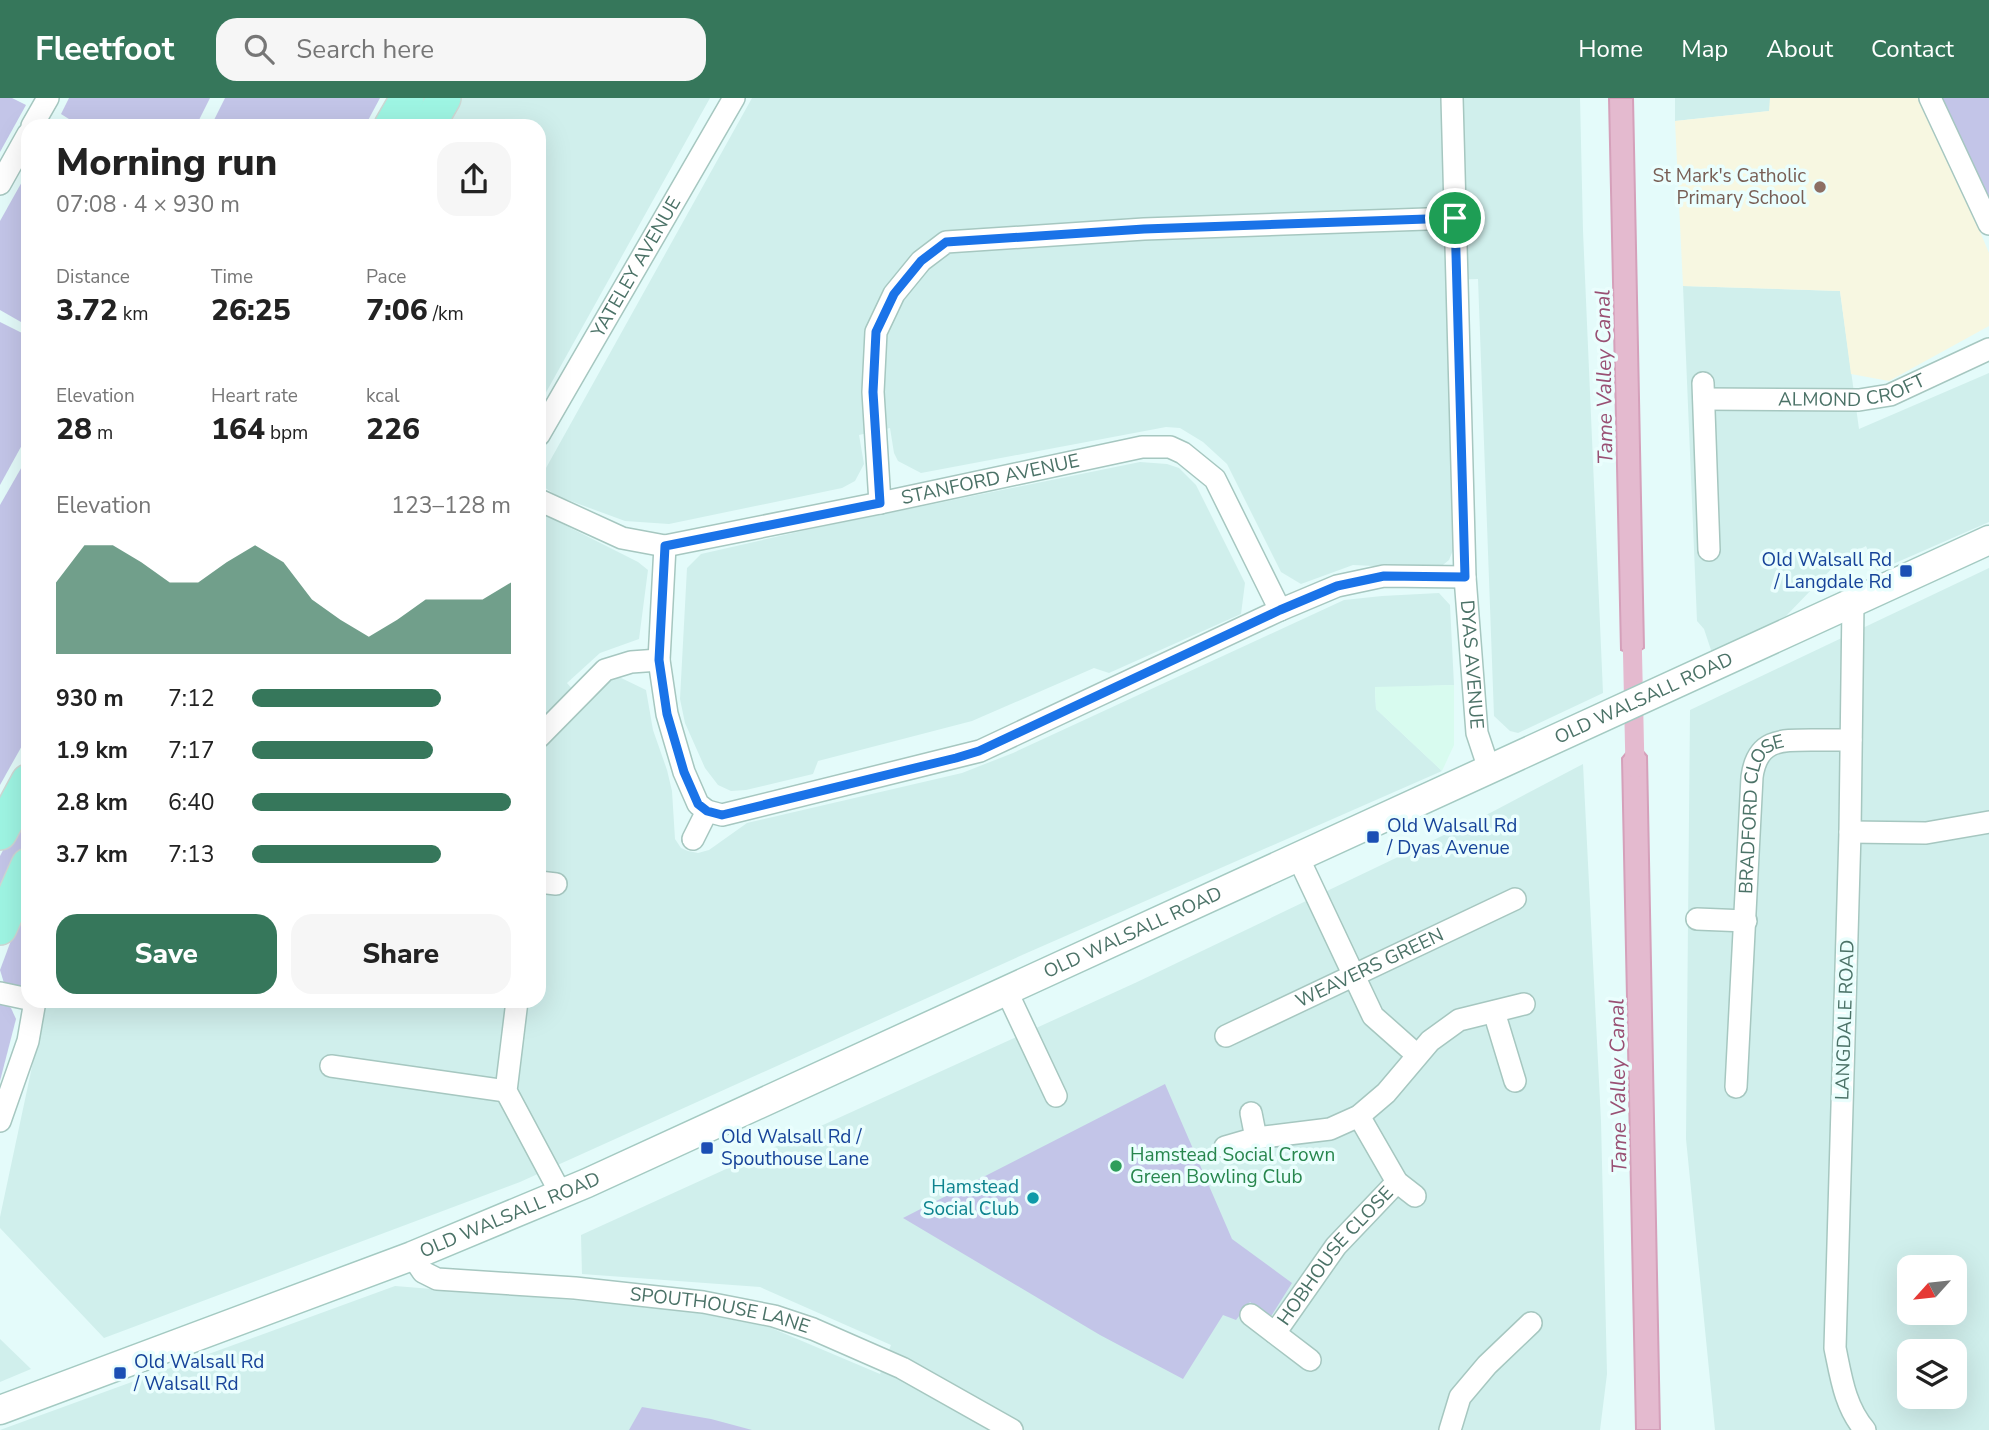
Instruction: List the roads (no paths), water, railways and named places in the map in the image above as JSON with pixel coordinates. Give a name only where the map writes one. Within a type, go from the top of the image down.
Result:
[{"type":"highway","points":[[395,119],[407,98]]},
{"type":"highway","points":[[432,119],[444,98]]},
{"type":"highway","points":[[0,833],[21,794]]},
{"type":"highway","points":[[0,928],[21,881]]},
{"type":"main road","name":"OLD WALSALL ROAD","points":[[0,1410],[412,1256],[561,1194],[1989,540]]},
{"type":"street","points":[[36,119],[48,98]]},
{"type":"street","name":"YATELEY AVENUE","points":[[546,424],[734,98]]},
{"type":"street","name":"DYAS AVENUE","points":[[1452,98],[1465,577],[1477,733],[1489,769]]},
{"type":"street","points":[[1930,98],[1989,224]]},
{"type":"street","points":[[0,184],[21,146]]},
{"type":"street","points":[[880,503],[873,392],[876,332],[894,294],[921,261],[946,242],[1144,229],[1455,218]]},
{"type":"street","name":"ALMOND CROFT","points":[[1709,550],[1704,391],[1859,400],[1890,396],[1989,349]]},
{"type":"street","name":"STANFORD AVENUE","points":[[546,503],[622,538],[665,546],[1142,447],[1170,447],[1183,453],[1215,479],[1280,610]]},
{"type":"street","points":[[665,546],[659,660],[667,714],[684,772],[698,804],[707,811],[722,815],[979,751],[1337,586],[1384,576],[1465,577]]},
{"type":"street","name":"LANGDALE ROAD","points":[[1853,603],[1850,832],[1835,1348],[1843,1388],[1855,1419],[1865,1430]]},
{"type":"street","points":[[546,730],[605,670],[631,662],[659,660]]},
{"type":"street","name":"BRADFORD CLOSE","points":[[1742,1076],[1752,777],[1756,759],[1769,745],[1780,740],[1851,740]]},
{"type":"street","points":[[693,839],[707,811]]},
{"type":"street","points":[[1850,832],[1926,833],[1989,822]]},
{"type":"street","points":[[1298,857],[1373,1016],[1417,1055]]},
{"type":"street","name":"WEAVERS GREEN","points":[[1226,1036],[1515,899]]},
{"type":"street","name":"BRADFORD CLOSE","points":[[1697,919],[1746,921]]},
{"type":"street","points":[[1007,992],[1056,1096]]},
{"type":"street","points":[[0,993],[21,998]]},
{"type":"street","points":[[1225,1147],[1256,1138],[1330,1129],[1359,1116],[1386,1093],[1430,1041],[1460,1020],[1524,1004]]},
{"type":"street","points":[[0,1121],[28,1041],[34,1008]]},
{"type":"street","points":[[516,1008],[506,1091],[561,1194]]},
{"type":"street","points":[[1494,1012],[1515,1082]]},
{"type":"street","points":[[331,1066],[506,1091]]},
{"type":"street","points":[[1251,1112],[1256,1138]]},
{"type":"street","name":"HOBHOUSE CLOSE","points":[[1359,1116],[1397,1182],[1415,1196]]},
{"type":"street","name":"HOBHOUSE CLOSE","points":[[1275,1333],[1336,1246],[1397,1182]]},
{"type":"street","name":"SPOUTHOUSE LANE","points":[[412,1256],[424,1272],[437,1279],[575,1288],[703,1302],[774,1316],[813,1329],[902,1368],[1012,1430]]},
{"type":"street","name":"HOBHOUSE CLOSE","points":[[1251,1315],[1310,1360]]},
{"type":"street","points":[[1450,1430],[1460,1397],[1487,1365],[1531,1323]]},
{"type":"waterway","points":[[1632,630],[1635,768]]},
{"type":"place","name":"St Mark's Catholic Primary School","points":[[1820,187]]},
{"type":"place","name":"Old Walsall Rd / Langdale Rd","points":[[1906,571]]},
{"type":"place","name":"Old Walsall Rd / Dyas Avenue","points":[[1373,837]]},
{"type":"place","name":"Old Walsall Rd / Spouthouse Lane","points":[[707,1148]]},
{"type":"place","name":"Hamstead Social Crown Green Bowling Club","points":[[1116,1166]]},
{"type":"place","name":"Hamstead Social Club","points":[[1033,1198]]},
{"type":"place","name":"Old Walsall Rd / Walsall Rd","points":[[120,1373]]},
{"type":"water label","name":"Tame Valley Canal","points":[[1604,377]]},
{"type":"water label","name":"Tame Valley Canal","points":[[1618,1086]]}]
